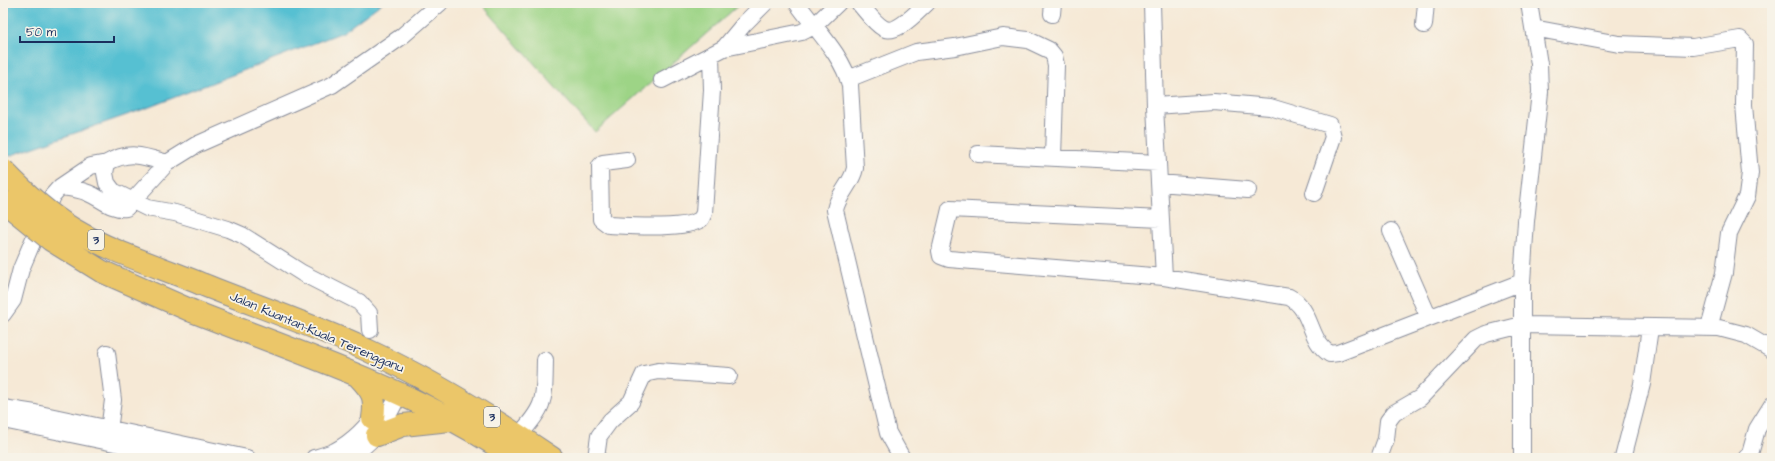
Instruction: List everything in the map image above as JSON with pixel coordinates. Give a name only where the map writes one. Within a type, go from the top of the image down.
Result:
[{"type":"highway","name":"Jalan Kuantan-Kuala Terengganu","points":[[3,170],[19,187],[44,208],[74,229],[109,247],[377,355],[429,381],[481,410],[552,458]]},
{"type":"highway","name":"Jalan Kuantan-Kuala Terengganu","points":[[3,201],[51,240],[101,271],[192,311],[359,377],[395,389],[490,441],[515,458]]},
{"type":"highway","points":[[377,355],[395,389],[429,381]]},
{"type":"highway","points":[[359,377],[372,391],[375,404],[375,426],[403,425],[450,420]]},
{"type":"street","points":[[60,187],[86,192],[112,207],[119,209],[126,208],[167,163],[196,145],[332,85],[402,37],[440,3]]},
{"type":"street","points":[[627,160],[603,163],[600,166],[602,219],[604,222],[608,225],[650,226],[689,224],[698,222],[701,219],[704,206],[712,90],[717,51],[764,3]]},
{"type":"street","points":[[797,3],[833,50],[848,79],[852,98],[855,168],[854,176],[841,196],[835,210],[888,432],[902,458]]},
{"type":"street","points":[[662,80],[717,51],[802,32],[814,26],[838,3]]},
{"type":"street","points":[[859,3],[882,28],[888,30],[902,25],[927,3]]},
{"type":"street","points":[[1152,3],[1155,106],[1164,277]]},
{"type":"street","points":[[1424,25],[1426,3]]},
{"type":"street","points":[[1522,458],[1522,282],[1526,221],[1540,104],[1539,64],[1529,3]]},
{"type":"street","points":[[1533,28],[1618,44],[1693,47],[1740,39],[1745,44],[1744,105],[1750,173],[1747,196],[1729,233],[1724,273],[1709,328]]},
{"type":"street","points":[[848,79],[916,52],[955,47],[1003,37],[1028,40],[1049,50],[1054,56],[1056,65],[1053,158]]},
{"type":"street","points":[[1155,106],[1214,102],[1270,107],[1330,125],[1333,137],[1314,193]]},
{"type":"street","points":[[3,314],[13,300],[22,269],[52,196],[60,187],[90,166],[106,163],[115,158],[131,154],[167,163]]},
{"type":"street","points":[[978,154],[1158,163]]},
{"type":"street","points":[[106,163],[105,173],[113,191],[147,208],[175,213],[228,229],[242,236],[302,273],[359,302],[369,313],[370,330]]},
{"type":"street","points":[[1159,183],[1248,190]]},
{"type":"street","points":[[1161,219],[950,209],[940,251],[941,256],[944,258],[1164,277],[1289,297],[1302,306],[1320,345],[1330,354],[1338,354],[1522,282]]},
{"type":"street","points":[[1391,230],[1428,318]]},
{"type":"street","points":[[1379,458],[1386,439],[1388,421],[1394,413],[1420,398],[1476,339],[1486,334],[1522,325],[1709,328],[1726,329],[1746,335],[1772,350]]},
{"type":"street","points":[[1623,458],[1642,384],[1650,328]]},
{"type":"street","points":[[107,353],[113,400],[109,436]]},
{"type":"street","points":[[519,435],[540,408],[544,397],[545,360]]},
{"type":"street","points":[[596,458],[599,436],[610,421],[630,402],[644,374],[658,371],[729,376]]},
{"type":"street","points":[[314,458],[335,452],[354,452],[375,426],[395,389]]},
{"type":"street","points":[[1746,458],[1750,454],[1757,429],[1772,405]]},
{"type":"street","points":[[3,408],[187,458]]},
{"type":"street","points":[[3,420],[247,458]]},
{"type":"green space","points":[[488,3],[741,3],[595,132],[484,7]]},
{"type":"water","points":[[3,3],[382,3],[343,32],[147,108],[3,158]]}]
